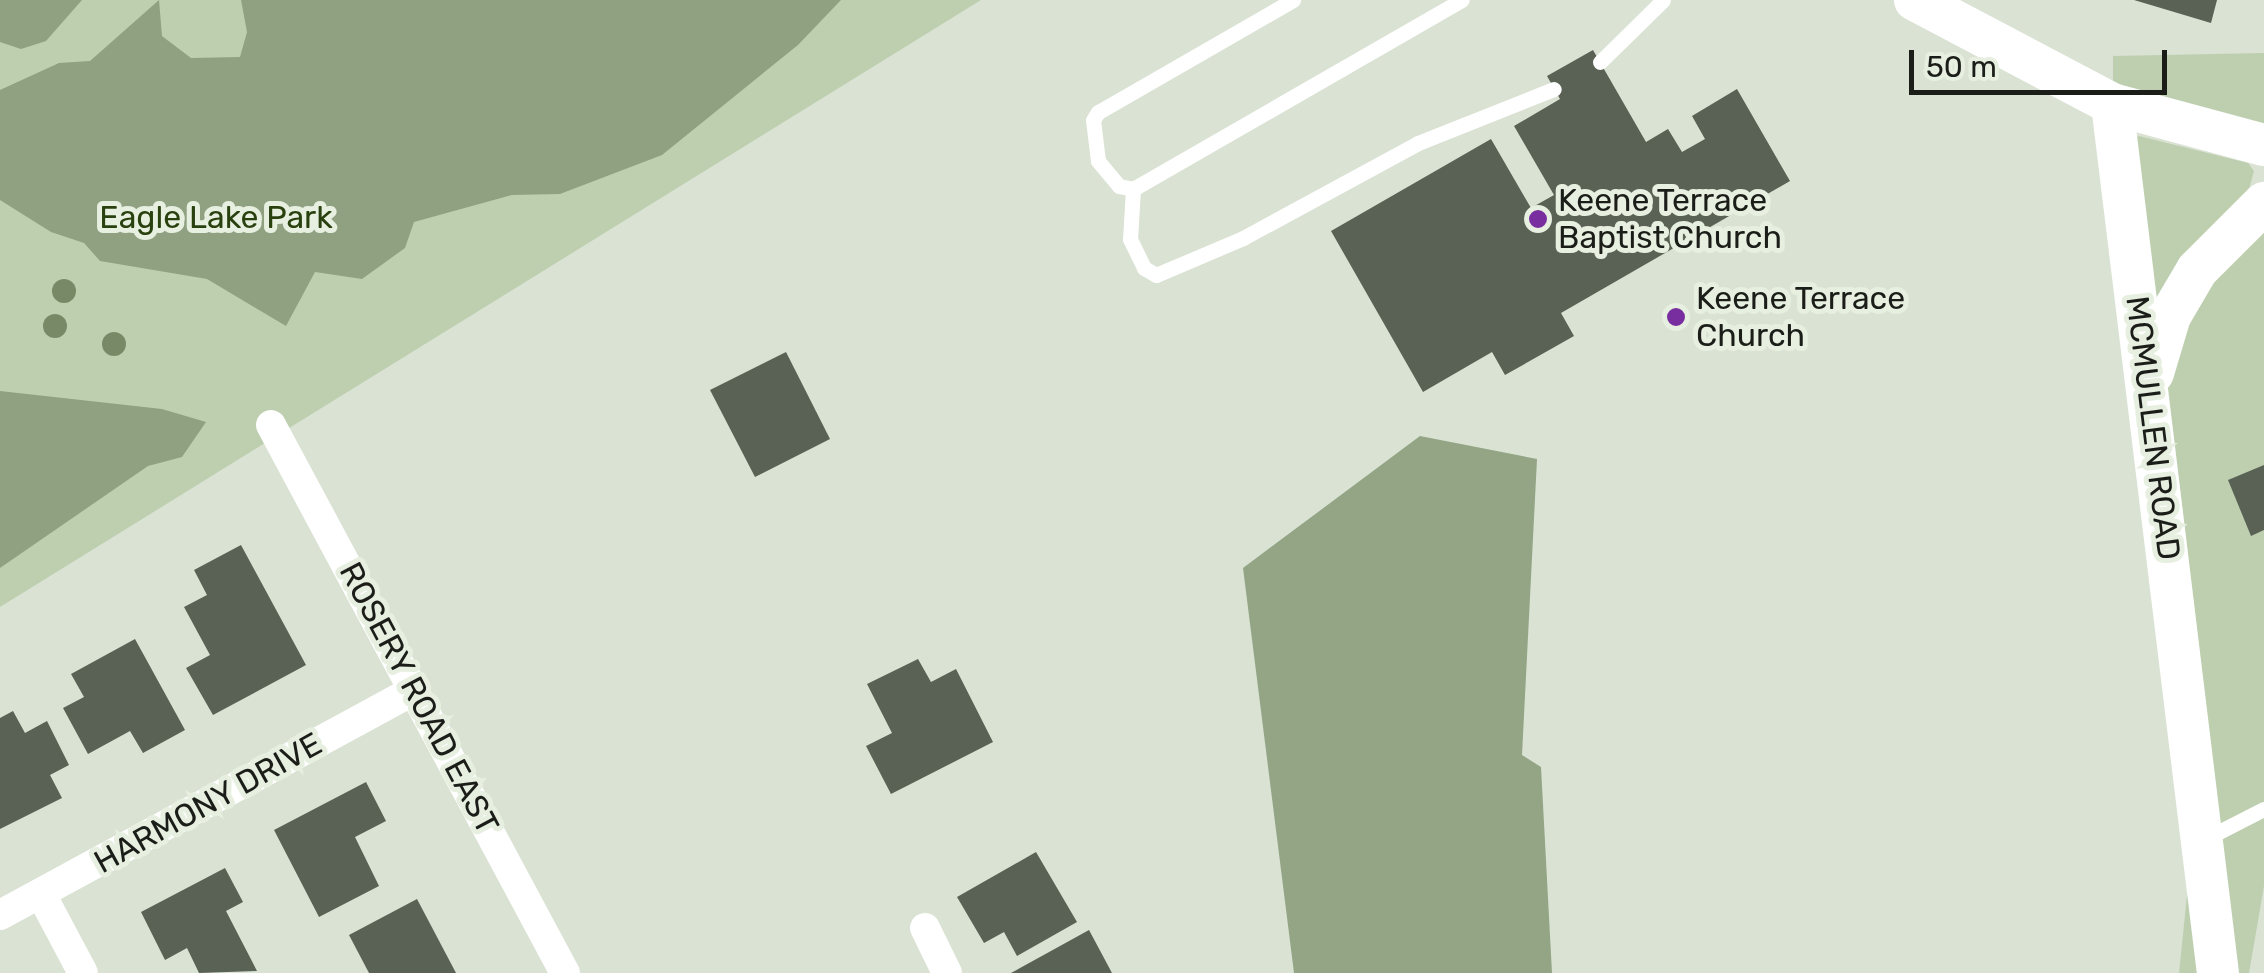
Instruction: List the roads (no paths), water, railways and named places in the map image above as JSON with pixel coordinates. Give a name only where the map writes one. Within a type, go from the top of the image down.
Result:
[{"type":"street","points":[[1915,0],[2112,104],[2264,145]]},
{"type":"street","name":"MCMULLEN ROAD","points":[[2112,104],[2205,838],[2218,973]]},
{"type":"street","points":[[2148,388],[2170,316],[2197,270],[2264,204]]},
{"type":"street","name":"ROSERY ROAD EAST","points":[[272,425],[565,973]]},
{"type":"street","name":"HARMONY DRIVE","points":[[0,915],[415,690]]},
{"type":"street","points":[[41,894],[83,973]]},
{"type":"street","points":[[925,928],[947,973]]},
{"type":"lane","points":[[1293,0],[1098,112],[1093,120],[1098,161],[1119,186],[1133,189],[1462,0]]},
{"type":"lane","points":[[1600,62],[1663,0]]},
{"type":"lane","points":[[1133,189],[1130,239],[1144,268],[1156,275],[1243,238],[1418,143],[1554,89]]},
{"type":"lane","points":[[2205,838],[2264,809]]},
{"type":"place","name":"Keene Terrace Baptist Church","points":[[1538,219]]},
{"type":"place","name":"Keene Terrace Church","points":[[1676,317]]},
{"type":"park label","name":"Eagle Lake Park","points":[[216,217]]}]
